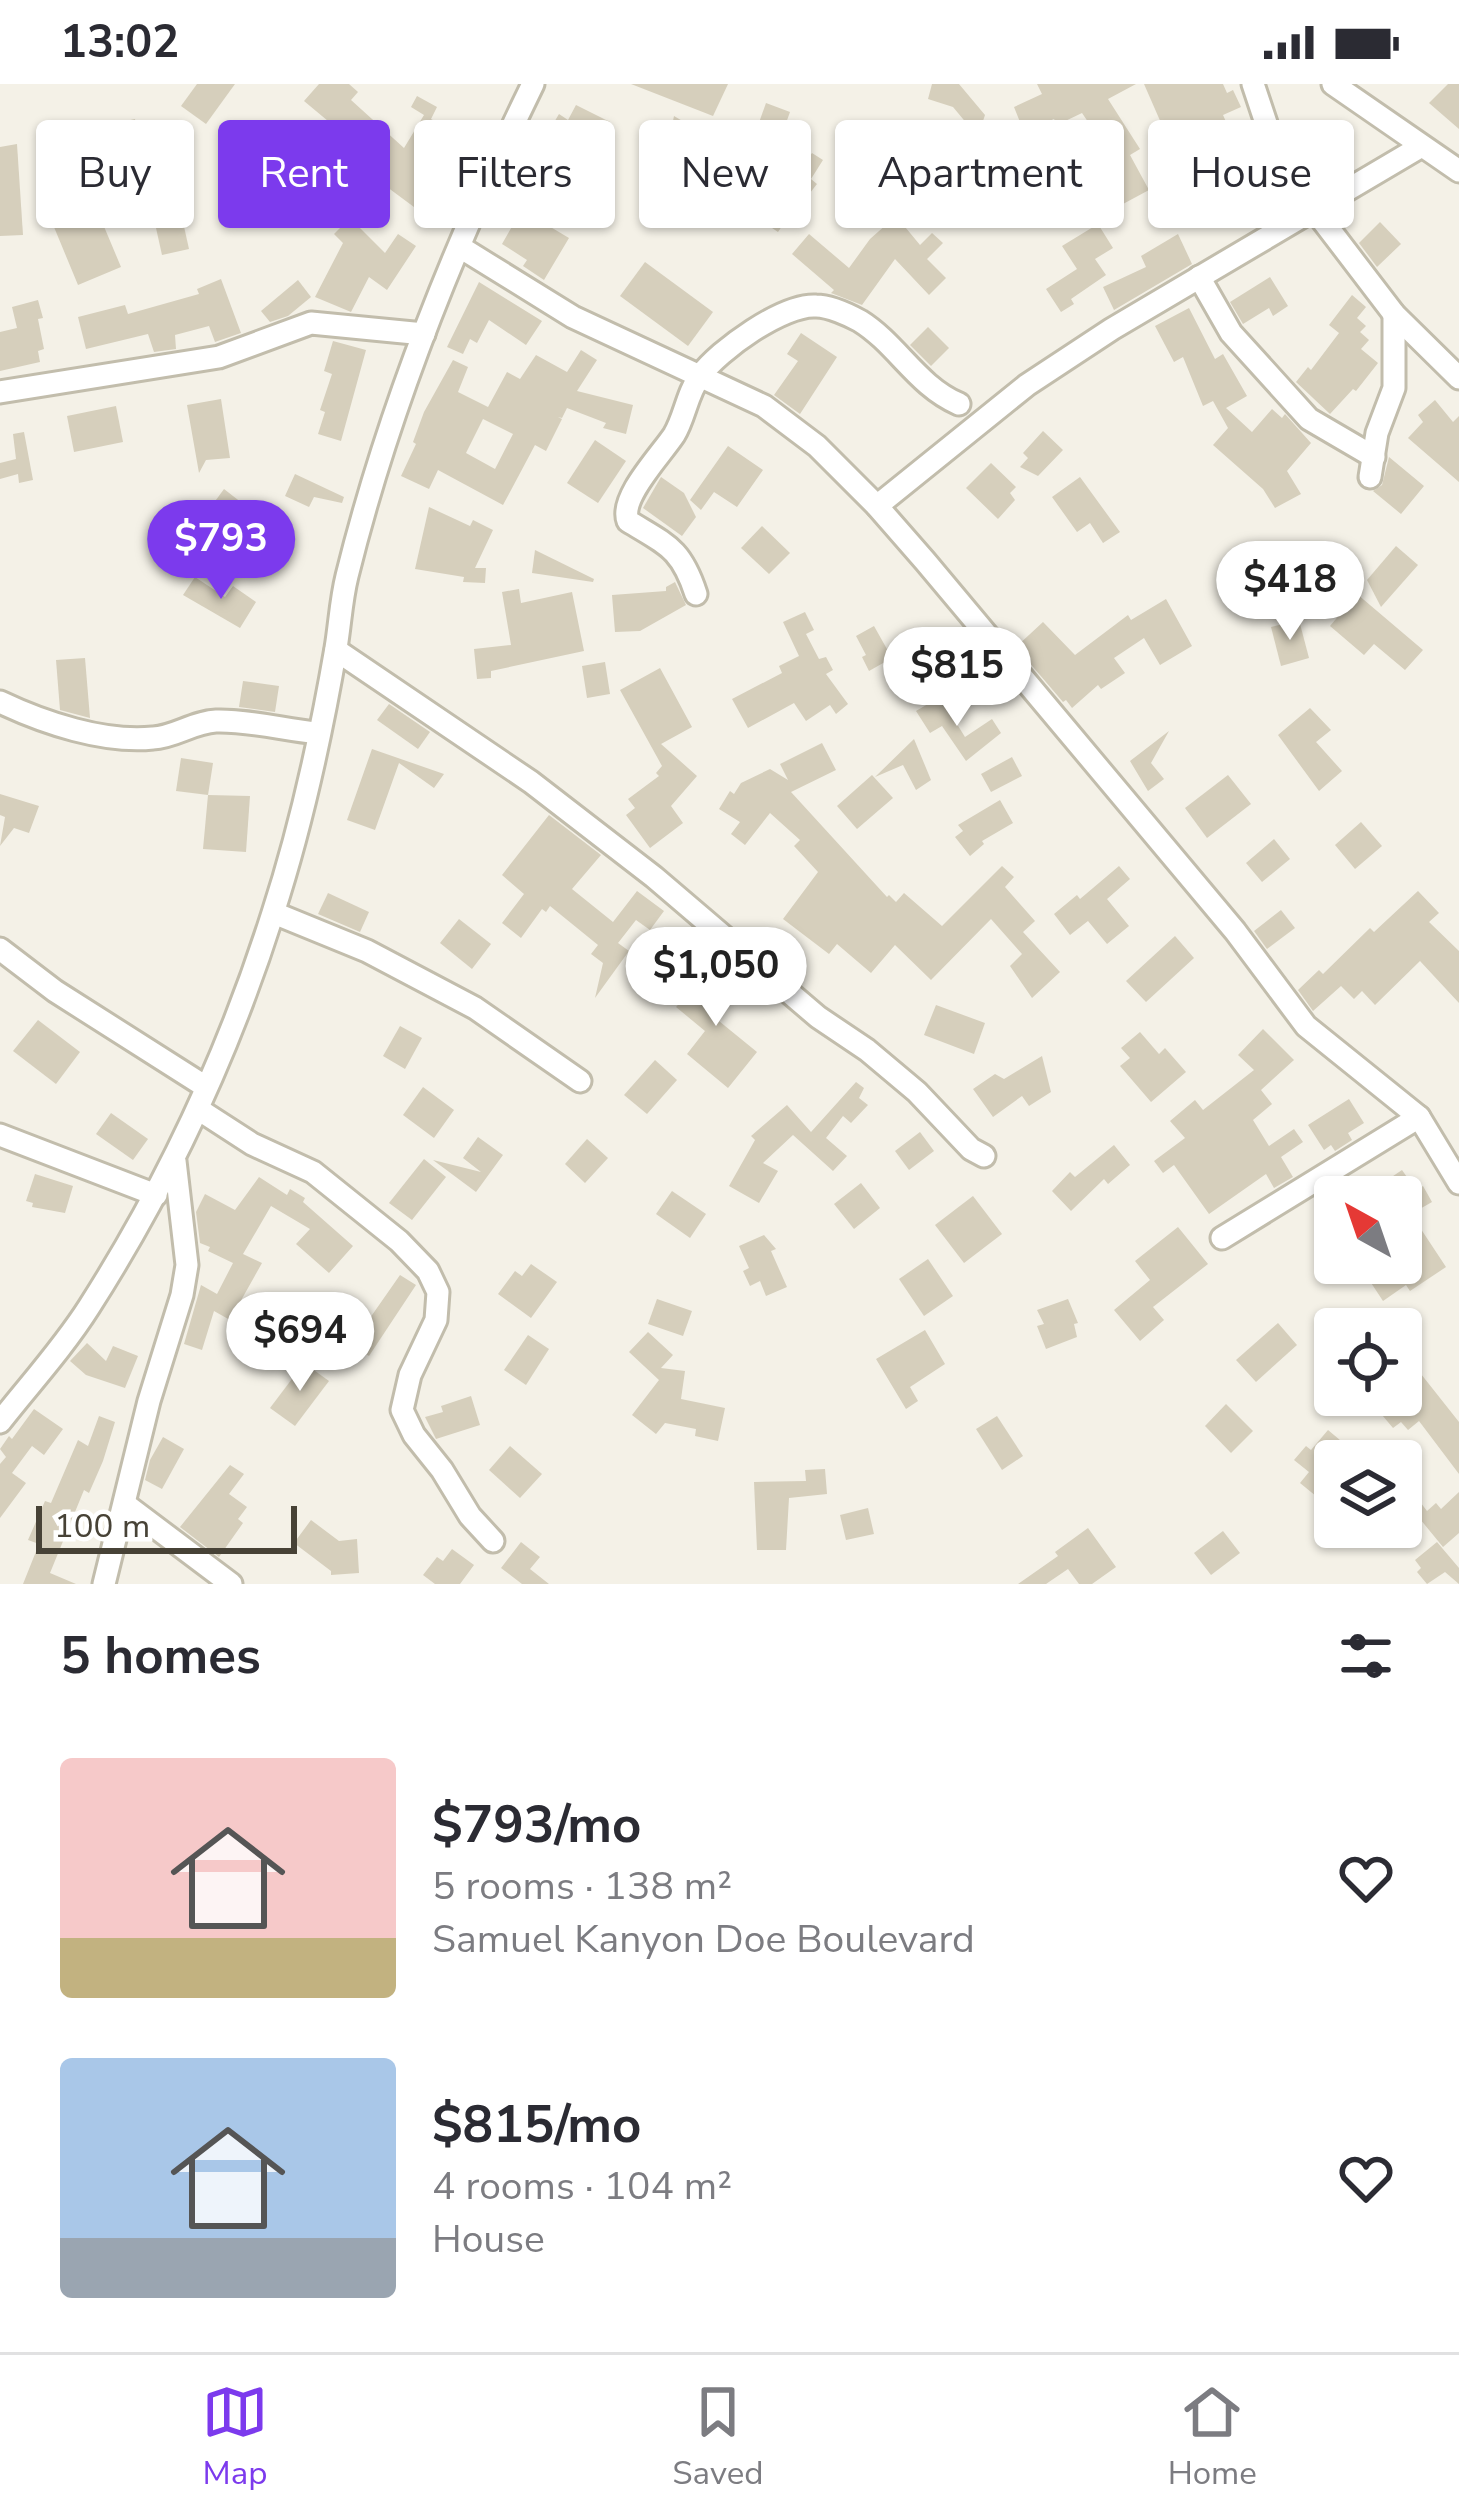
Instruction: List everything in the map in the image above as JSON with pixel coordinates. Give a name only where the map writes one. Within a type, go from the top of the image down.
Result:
[{"type":"street","points":[[0,1423],[87,1310],[157,1195],[202,1098],[274,913],[370,491],[424,334],[533,84]]},
{"type":"street","points":[[1253,84],[1265,120]]},
{"type":"street","points":[[1333,84],[1459,171]]},
{"type":"street","points":[[1354,184],[1420,147]]},
{"type":"street","points":[[877,506],[1027,385],[1279,228]]},
{"type":"street","points":[[1327,228],[1394,314],[1459,378]]},
{"type":"street","points":[[460,248],[573,317],[764,406],[791,425],[877,506],[1235,931],[1306,1026],[1419,1117],[1459,1183]]},
{"type":"street","points":[[1199,277],[1231,333],[1309,419],[1372,467],[1377,433],[1394,388],[1394,314]]},
{"type":"street","points":[[696,594],[686,563],[669,546],[628,521],[627,500],[681,423],[698,377],[746,335],[773,319],[814,305],[862,322],[925,383],[959,404]]},
{"type":"street","points":[[0,392],[219,357],[311,323],[424,334]]},
{"type":"street","points":[[336,650],[531,782],[671,891],[818,1017],[917,1092],[971,1149],[984,1156]]},
{"type":"street","points":[[0,702],[112,738],[157,739],[219,721],[318,733]]},
{"type":"street","points":[[274,913],[418,977],[500,1023],[580,1082]]},
{"type":"street","points":[[0,950],[202,1098],[252,1144],[314,1172],[399,1241],[428,1271],[438,1292],[436,1320],[410,1375],[402,1410],[470,1516],[493,1540]]},
{"type":"street","points":[[1222,1238],[1419,1117]]},
{"type":"street","points":[[0,1135],[157,1195]]},
{"type":"street","points":[[104,1584],[149,1401],[182,1295],[187,1265],[175,1161]]},
{"type":"street","points":[[126,1505],[231,1584]]},
{"type":"building","points":[[197,84],[235,84],[206,124],[181,106]]},
{"type":"building","points":[[319,84],[349,84],[358,92],[351,100],[373,120],[327,120],[304,101]]},
{"type":"building","points":[[631,84],[728,84],[713,116]]},
{"type":"building","points":[[932,84],[959,84],[985,115],[983,120],[964,120],[953,107],[928,99]]},
{"type":"building","points":[[1037,84],[1136,84],[1108,99],[1121,120],[1087,120],[1082,113],[1067,120],[1019,120],[1014,107],[1042,94]]},
{"type":"building","points":[[1144,84],[1223,84],[1227,93],[1233,90],[1241,107],[1223,115],[1225,120],[1160,120]]},
{"type":"building","points":[[1448,84],[1459,84],[1459,129],[1429,103]]},
{"type":"building","points":[[417,96],[437,107],[431,119],[421,120],[424,115],[411,107]]},
{"type":"building","points":[[766,103],[790,112],[787,120],[760,120]]},
{"type":"building","points":[[576,105],[606,120],[568,120]]},
{"type":"building","points":[[1124,124],[1140,149],[1130,155],[1148,191],[1124,203]]},
{"type":"building","points":[[414,132],[414,207],[390,189],[390,135],[404,148]]},
{"type":"building","points":[[17,144],[23,235],[0,236],[0,147]]},
{"type":"building","points":[[811,154],[823,160],[811,179]]},
{"type":"building","points":[[1380,222],[1401,244],[1377,267],[1359,243]]},
{"type":"building","points":[[54,228],[105,228],[121,267],[78,285]]},
{"type":"building","points":[[156,228],[184,228],[189,249],[162,255]]},
{"type":"building","points":[[340,228],[360,228],[385,253],[398,234],[416,246],[387,290],[369,277],[351,312],[315,297],[343,243],[334,234]]},
{"type":"building","points":[[511,228],[552,228],[569,238],[544,280],[523,266],[527,260],[502,244]]},
{"type":"building","points":[[882,228],[906,228],[920,245],[932,233],[943,243],[927,259],[946,278],[929,295],[895,259],[862,305],[831,293],[834,290],[792,254],[809,234],[849,268]]},
{"type":"building","points":[[1091,228],[1100,228],[1113,248],[1095,259],[1106,275],[1071,299],[1074,304],[1061,312],[1046,289],[1077,269],[1062,246]]},
{"type":"building","points":[[1178,234],[1192,264],[1114,310],[1103,287],[1146,267],[1141,256]]},
{"type":"building","points":[[645,262],[713,312],[688,346],[620,296]]},
{"type":"building","points":[[1270,277],[1288,306],[1273,316],[1269,308],[1243,324],[1230,302]]},
{"type":"building","points":[[221,279],[241,333],[215,342],[209,326],[175,335],[176,349],[154,352],[148,334],[86,349],[78,317],[125,305],[128,314],[199,294],[197,289]]},
{"type":"building","points":[[298,280],[311,297],[288,316],[270,322],[261,311]]},
{"type":"building","points":[[479,282],[542,321],[526,345],[489,320],[477,343],[470,339],[463,354],[447,347]]},
{"type":"building","points":[[1352,295],[1366,307],[1357,318],[1366,326],[1360,332],[1369,340],[1361,349],[1378,363],[1330,414],[1296,382],[1339,333],[1329,325]]},
{"type":"building","points":[[38,300],[44,349],[38,351],[40,362],[0,371],[0,332],[17,328],[12,307]]},
{"type":"building","points":[[1189,308],[1215,359],[1223,354],[1247,396],[1226,408],[1252,432],[1272,409],[1282,418],[1285,414],[1311,443],[1287,471],[1301,494],[1275,508],[1263,489],[1213,445],[1228,428],[1213,401],[1203,406],[1183,357],[1174,362],[1155,326]]},
{"type":"building","points":[[928,327],[949,348],[931,366],[910,345]]},
{"type":"building","points":[[801,333],[837,357],[800,414],[774,395],[798,361],[787,354]]},
{"type":"building","points":[[333,341],[366,350],[341,441],[318,434],[332,374],[324,371]]},
{"type":"building","points":[[581,350],[597,360],[577,391],[633,405],[626,434],[603,428],[606,423],[567,408],[558,417],[562,419],[546,451],[535,445],[503,505],[438,470],[429,489],[401,476],[424,412],[453,360],[468,367],[458,392],[488,407],[507,372],[520,379],[536,355],[567,372]],"holes":[[[483,419],[513,434],[495,469],[466,453]]]},
{"type":"building","points":[[221,399],[230,458],[206,460],[199,473],[187,405]]},
{"type":"building","points":[[1435,400],[1453,422],[1459,416],[1459,482],[1408,438],[1423,422],[1418,415]]},
{"type":"building","points":[[116,406],[123,442],[74,452],[67,416]]},
{"type":"building","points":[[1043,431],[1063,450],[1038,476],[1020,467],[1028,458],[1023,453]]},
{"type":"building","points":[[24,432],[33,480],[19,483],[18,474],[0,479],[0,463],[16,459],[13,434]]},
{"type":"building","points":[[595,440],[626,461],[598,503],[567,483]]},
{"type":"building","points":[[728,446],[763,470],[737,507],[714,492],[701,510],[690,500]]},
{"type":"building","points":[[1389,457],[1424,486],[1401,514],[1373,491],[1382,485]]},
{"type":"building","points":[[991,463],[1016,487],[1010,493],[1015,500],[998,519],[966,488]]},
{"type":"building","points":[[295,474],[344,497],[342,503],[314,497],[309,507],[285,496]]},
{"type":"building","points":[[661,477],[684,493],[696,517],[682,536],[643,508]]},
{"type":"building","points":[[1080,477],[1120,532],[1103,543],[1090,523],[1077,532],[1052,497]]},
{"type":"building","points":[[224,489],[251,510],[255,504],[275,519],[271,525],[278,530],[267,545],[260,541],[249,556],[205,515]]},
{"type":"building","points":[[429,507],[470,526],[473,520],[493,530],[475,568],[486,568],[485,583],[415,569]]},
{"type":"building","points":[[762,526],[790,553],[769,574],[741,548]]},
{"type":"building","points":[[1396,546],[1418,565],[1381,607],[1367,580]]},
{"type":"building","points":[[535,550],[594,579],[593,582],[532,573]]},
{"type":"building","points":[[195,577],[225,597],[233,586],[256,602],[240,628],[183,595]]},
{"type":"building","points":[[675,582],[686,605],[640,631],[615,632],[612,595],[666,591]]},
{"type":"building","points":[[519,589],[521,603],[572,592],[584,651],[491,671],[491,678],[477,679],[474,649],[511,645],[502,592]]},
{"type":"building","points":[[1357,594],[1423,650],[1405,670],[1374,644],[1364,655],[1330,626]]},
{"type":"building","points":[[1166,599],[1192,646],[1160,665],[1144,638],[1114,658],[1125,673],[1101,689],[1098,685],[1072,708],[1016,647],[1043,622],[1075,655],[1128,615],[1131,620]]},
{"type":"building","points":[[805,612],[814,630],[806,634],[819,659],[826,657],[833,670],[826,674],[848,704],[836,714],[830,705],[806,721],[794,703],[748,728],[732,699],[782,673],[779,666],[799,656],[783,622]]},
{"type":"building","points":[[1299,620],[1309,658],[1281,666],[1271,627]]},
{"type":"building","points":[[874,626],[892,658],[869,671],[856,636]]},
{"type":"building","points":[[85,658],[90,718],[60,710],[56,660]]},
{"type":"building","points":[[605,662],[610,694],[587,698],[582,666]]},
{"type":"building","points":[[660,668],[692,727],[661,744],[697,776],[671,806],[683,823],[650,848],[626,815],[635,808],[628,799],[659,776],[656,773],[662,766],[620,690]]},
{"type":"building","points":[[243,681],[279,686],[275,712],[239,707]]},
{"type":"building","points":[[940,697],[965,737],[992,719],[1001,733],[966,761],[942,726],[930,733],[916,711]]},
{"type":"building","points":[[389,704],[430,732],[418,749],[377,720]]},
{"type":"building","points":[[1310,708],[1331,730],[1316,742],[1342,771],[1319,791],[1278,735]]},
{"type":"building","points":[[1169,731],[1151,763],[1164,779],[1148,791],[1130,761]]},
{"type":"building","points":[[914,739],[931,780],[916,790],[903,765],[875,777]]},
{"type":"building","points":[[822,743],[836,770],[791,792],[887,897],[896,902],[904,893],[942,926],[1002,866],[1014,877],[1005,887],[1035,921],[1023,932],[1060,972],[1032,998],[1010,966],[1022,954],[991,919],[931,980],[895,945],[871,973],[837,944],[829,954],[783,919],[818,872],[794,846],[800,840],[770,813],[745,845],[731,834],[740,822],[719,809],[730,791],[734,794],[741,783],[770,769],[788,780],[780,764]]},
{"type":"building","points":[[372,749],[444,774],[434,788],[399,763],[375,830],[347,820]]},
{"type":"building","points":[[1012,757],[1022,776],[991,792],[981,774]]},
{"type":"building","points":[[181,758],[213,763],[208,795],[176,791]]},
{"type":"building","points":[[872,775],[893,798],[857,829],[837,806]]},
{"type":"building","points":[[1228,775],[1251,804],[1207,838],[1185,808]]},
{"type":"building","points":[[0,794],[39,806],[29,833],[14,828],[0,846],[5,817],[0,815]]},
{"type":"building","points":[[208,795],[250,796],[246,852],[203,849]]},
{"type":"building","points":[[1000,800],[1013,823],[982,841],[970,856],[955,837],[963,831],[958,825]]},
{"type":"building","points":[[549,815],[601,855],[572,889],[613,922],[637,891],[664,911],[650,930],[636,920],[618,943],[629,951],[595,998],[603,963],[591,954],[598,945],[550,906],[546,912],[542,909],[521,938],[502,923],[524,894],[502,875]]},
{"type":"building","points":[[1361,822],[1382,846],[1355,869],[1335,845]]},
{"type":"building","points":[[1274,839],[1290,859],[1262,882],[1246,863]]},
{"type":"building","points":[[1119,866],[1130,879],[1107,899],[1129,926],[1107,944],[1088,921],[1070,935],[1054,914]]},
{"type":"building","points":[[1418,891],[1439,913],[1429,922],[1459,951],[1459,1003],[1420,961],[1375,1005],[1362,991],[1354,999],[1341,986],[1313,1011],[1298,990],[1319,970],[1323,974],[1370,928],[1374,932]]},
{"type":"building","points":[[328,893],[369,912],[360,932],[318,914]]},
{"type":"building","points":[[1281,910],[1295,928],[1267,949],[1254,931]]},
{"type":"building","points":[[459,919],[491,944],[472,969],[440,943]]},
{"type":"building","points":[[1175,936],[1194,958],[1146,1002],[1126,981]]},
{"type":"building","points":[[714,966],[738,978],[714,1017],[757,1052],[728,1088],[687,1054],[705,1031],[676,1007]]},
{"type":"building","points":[[936,1005],[985,1023],[974,1054],[924,1035]]},
{"type":"building","points":[[38,1020],[80,1052],[56,1084],[13,1051]]},
{"type":"building","points":[[400,1026],[422,1038],[405,1069],[383,1056]]},
{"type":"building","points":[[1263,1029],[1294,1060],[1261,1090],[1272,1104],[1253,1120],[1269,1146],[1294,1129],[1303,1142],[1281,1157],[1293,1177],[1274,1188],[1266,1174],[1209,1214],[1174,1165],[1163,1173],[1154,1161],[1185,1138],[1170,1121],[1195,1100],[1203,1110],[1254,1070],[1238,1055]]},
{"type":"building","points":[[1140,1032],[1159,1054],[1165,1048],[1186,1072],[1151,1102],[1120,1066],[1130,1058],[1121,1048]]},
{"type":"building","points":[[1042,1056],[1051,1092],[1029,1106],[1022,1096],[993,1117],[973,1089],[995,1074],[1004,1079]]},
{"type":"building","points":[[655,1060],[677,1080],[647,1114],[624,1095]]},
{"type":"building","points":[[856,1082],[864,1088],[859,1098],[868,1105],[851,1123],[843,1116],[826,1138],[847,1156],[833,1171],[793,1135],[763,1163],[778,1171],[759,1203],[729,1186],[755,1140],[751,1136],[787,1105],[811,1132]]},
{"type":"building","points":[[423,1087],[454,1110],[434,1138],[403,1115]]},
{"type":"building","points":[[1349,1099],[1364,1123],[1348,1133],[1352,1140],[1335,1151],[1331,1145],[1324,1150],[1308,1125]]},
{"type":"building","points":[[111,1113],[148,1139],[133,1160],[96,1134]]},
{"type":"building","points":[[920,1132],[934,1151],[909,1170],[895,1151]]},
{"type":"building","points":[[478,1137],[503,1155],[476,1192],[433,1160],[481,1172],[463,1158]]},
{"type":"building","points":[[587,1139],[608,1158],[585,1183],[565,1164]]},
{"type":"building","points":[[1114,1145],[1130,1165],[1108,1184],[1104,1179],[1071,1211],[1052,1191],[1070,1172],[1075,1177]]},
{"type":"building","points":[[424,1159],[446,1177],[412,1220],[389,1203]]},
{"type":"building","points":[[35,1174],[73,1186],[65,1213],[32,1207],[26,1201]]},
{"type":"building","points":[[259,1177],[287,1195],[290,1189],[305,1198],[303,1202],[353,1246],[329,1273],[296,1244],[310,1229],[271,1206],[243,1254],[262,1263],[230,1320],[214,1311],[202,1350],[184,1344],[201,1285],[217,1294],[233,1263],[200,1243],[196,1212],[205,1194],[235,1210]]},
{"type":"building","points":[[861,1183],[880,1208],[854,1229],[834,1204]]},
{"type":"building","points":[[1423,1186],[1432,1202],[1422,1208],[1422,1187]]},
{"type":"building","points":[[672,1191],[706,1214],[690,1238],[656,1214]]},
{"type":"building","points":[[973,1196],[1002,1234],[964,1263],[935,1225]]},
{"type":"building","points":[[1178,1227],[1208,1264],[1153,1307],[1164,1320],[1140,1341],[1114,1310],[1150,1280],[1135,1261]]},
{"type":"building","points":[[1422,1231],[1446,1267],[1422,1283]]},
{"type":"building","points":[[764,1235],[776,1249],[771,1251],[787,1287],[766,1296],[760,1281],[750,1286],[743,1271],[749,1268],[739,1246]]},
{"type":"building","points":[[928,1259],[953,1296],[924,1316],[899,1279]]},
{"type":"building","points":[[531,1264],[557,1282],[531,1318],[498,1294],[515,1271],[522,1276]]},
{"type":"building","points":[[400,1275],[416,1285],[369,1356],[326,1327],[338,1309],[350,1317],[356,1308],[370,1318]]},
{"type":"building","points":[[1372,1284],[1420,1284],[1410,1291],[1406,1285],[1383,1301]]},
{"type":"building","points":[[657,1299],[692,1311],[683,1336],[648,1324]]},
{"type":"building","points":[[1068,1299],[1078,1323],[1074,1324],[1077,1337],[1046,1349],[1037,1326],[1044,1324],[1037,1310]]},
{"type":"building","points":[[1278,1323],[1297,1345],[1256,1382],[1236,1360]]},
{"type":"building","points":[[925,1330],[945,1364],[910,1387],[918,1401],[906,1409],[876,1359]]},
{"type":"building","points":[[648,1332],[673,1355],[661,1368],[685,1371],[681,1399],[725,1408],[718,1441],[695,1436],[696,1429],[665,1423],[656,1434],[632,1415],[659,1380],[629,1352]]},
{"type":"building","points":[[528,1335],[549,1349],[526,1385],[504,1370]]},
{"type":"building","points":[[87,1343],[106,1361],[113,1346],[138,1356],[125,1388],[86,1375],[70,1361]]},
{"type":"building","points":[[304,1363],[329,1381],[295,1426],[270,1408]]},
{"type":"building","points":[[1422,1375],[1459,1422],[1459,1474],[1419,1421],[1408,1430],[1401,1422],[1393,1428],[1383,1416],[1422,1416]]},
{"type":"building","points":[[471,1396],[480,1425],[436,1439],[425,1417]]},
{"type":"building","points":[[1226,1404],[1253,1431],[1231,1453],[1205,1426]]},
{"type":"building","points":[[34,1409],[63,1429],[44,1455],[32,1446],[12,1473],[26,1483],[0,1518],[0,1464],[6,1457],[0,1449]]},
{"type":"building","points":[[99,1416],[115,1422],[103,1461],[89,1493],[84,1490],[50,1573],[76,1584],[23,1584],[39,1544],[28,1540],[45,1501],[51,1503],[78,1440],[88,1446]]},
{"type":"building","points":[[997,1416],[1023,1456],[1002,1470],[976,1429]]},
{"type":"building","points":[[1328,1430],[1340,1440],[1320,1440]]},
{"type":"building","points":[[163,1437],[184,1449],[162,1489],[145,1480]]},
{"type":"building","points":[[510,1446],[542,1474],[520,1498],[489,1470]]},
{"type":"building","points":[[1306,1446],[1311,1450],[1314,1446],[1314,1494],[1300,1483],[1309,1472],[1294,1460]]},
{"type":"building","points":[[230,1465],[244,1474],[229,1494],[247,1507],[238,1519],[243,1523],[219,1557],[180,1527]]},
{"type":"building","points":[[825,1469],[827,1494],[789,1498],[786,1550],[757,1550],[754,1482],[806,1481],[805,1470]]},
{"type":"building","points":[[1459,1492],[1459,1533],[1443,1547],[1422,1521],[1422,1504],[1427,1511],[1436,1503],[1441,1509]]},
{"type":"building","points":[[868,1508],[874,1534],[846,1540],[840,1515]]},
{"type":"building","points":[[311,1520],[339,1541],[357,1539],[359,1573],[331,1575],[294,1543]]},
{"type":"building","points":[[1088,1528],[1116,1567],[1092,1584],[1079,1584],[1068,1569],[1046,1584],[1018,1584],[1058,1556],[1055,1552]]},
{"type":"building","points":[[1223,1531],[1240,1553],[1211,1575],[1194,1553]]},
{"type":"building","points":[[521,1542],[540,1557],[530,1569],[549,1584],[522,1584],[501,1568]]},
{"type":"building","points":[[1437,1542],[1459,1568],[1459,1584],[1445,1572],[1427,1584],[1417,1572],[1421,1568],[1415,1560]]},
{"type":"building","points":[[452,1549],[474,1565],[460,1584],[435,1584],[423,1575],[437,1557],[443,1561]]}]
